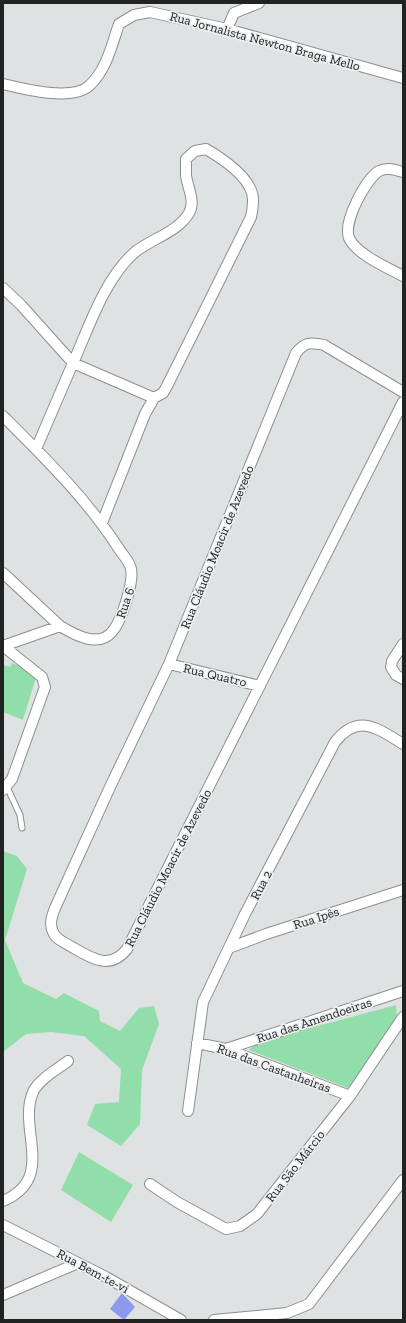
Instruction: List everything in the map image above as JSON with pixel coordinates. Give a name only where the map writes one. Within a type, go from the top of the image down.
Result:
[{"type":"street","points":[[227,30],[234,13],[259,3]]},
{"type":"street","name":"Rua Jornalista Newton Braga Mello","points":[[3,84],[64,94],[80,91],[90,86],[110,52],[119,24],[134,15],[150,12],[227,30],[403,78]]},
{"type":"street","points":[[36,449],[73,363],[114,276],[135,253],[179,224],[190,212],[192,202],[186,175],[186,159],[196,151],[206,150],[237,170],[248,186],[254,200],[251,217],[167,386],[163,392],[154,398],[145,414],[102,523]]},
{"type":"street","points":[[403,172],[388,169],[380,171],[373,177],[361,192],[348,228],[348,237],[353,244],[366,255],[403,276]]},
{"type":"street","points":[[3,288],[21,305],[73,363],[154,398]]},
{"type":"street","name":"Rua Cláudio Moacir de Azevedo","points":[[403,392],[324,345],[310,342],[304,344],[296,353],[169,664],[110,787],[55,908],[51,920],[56,937],[92,959],[104,961],[115,960],[127,949],[403,402]]},
{"type":"street","name":"Rua 6","points":[[3,416],[36,449],[102,523],[131,567],[132,582],[116,628],[108,637],[102,640],[78,637],[60,626],[3,573]]},
{"type":"street","points":[[3,646],[60,626]]},
{"type":"street","points":[[403,644],[392,661],[391,667],[396,675],[403,679]]},
{"type":"street","points":[[3,646],[42,677],[45,687],[12,779],[5,788]]},
{"type":"street","name":"Rua Quatro","points":[[169,664],[260,686]]},
{"type":"street","name":"Rua 2","points":[[188,1111],[203,1002],[229,948],[335,742],[343,733],[361,725],[375,727],[403,744]]},
{"type":"street","name":"Rua Ipês","points":[[229,948],[266,934],[403,890]]},
{"type":"street","name":"Rua das Amendoeiras","points":[[226,1049],[403,991]]},
{"type":"street","name":"Rua São Márcio","points":[[150,1184],[226,1229],[240,1226],[257,1214],[350,1096],[403,1017]]},
{"type":"street","name":"Rua das Castanheiras","points":[[197,1043],[226,1049],[350,1096]]},
{"type":"street","points":[[3,1201],[11,1198],[30,1178],[32,1162],[30,1109],[33,1092],[42,1082],[68,1062]]},
{"type":"street","points":[[214,1320],[288,1313],[309,1304],[403,1180]]},
{"type":"street","name":"Rua Bem-te-vi","points":[[3,1225],[106,1277],[181,1320]]},
{"type":"street","points":[[3,1295],[78,1263]]},
{"type":"lane","points":[[5,788],[20,815],[22,828]]},
{"type":"green space","points":[[12,663],[37,674],[23,720],[3,712],[3,665],[10,667]]},
{"type":"green space","points":[[3,851],[17,856],[27,869],[5,940],[23,983],[56,999],[64,993],[99,1011],[100,1021],[120,1031],[139,1008],[154,1006],[159,1024],[142,1070],[140,1124],[121,1146],[87,1125],[95,1104],[119,1102],[121,1069],[84,1036],[51,1032],[26,1034],[3,1052]]},
{"type":"green space","points":[[396,1005],[397,1016],[355,1080],[348,1088],[249,1050],[258,1042]]},
{"type":"green space","points":[[79,1152],[133,1185],[111,1222],[61,1190]]},
{"type":"water","points":[[122,1293],[135,1307],[124,1320],[110,1309]]}]
